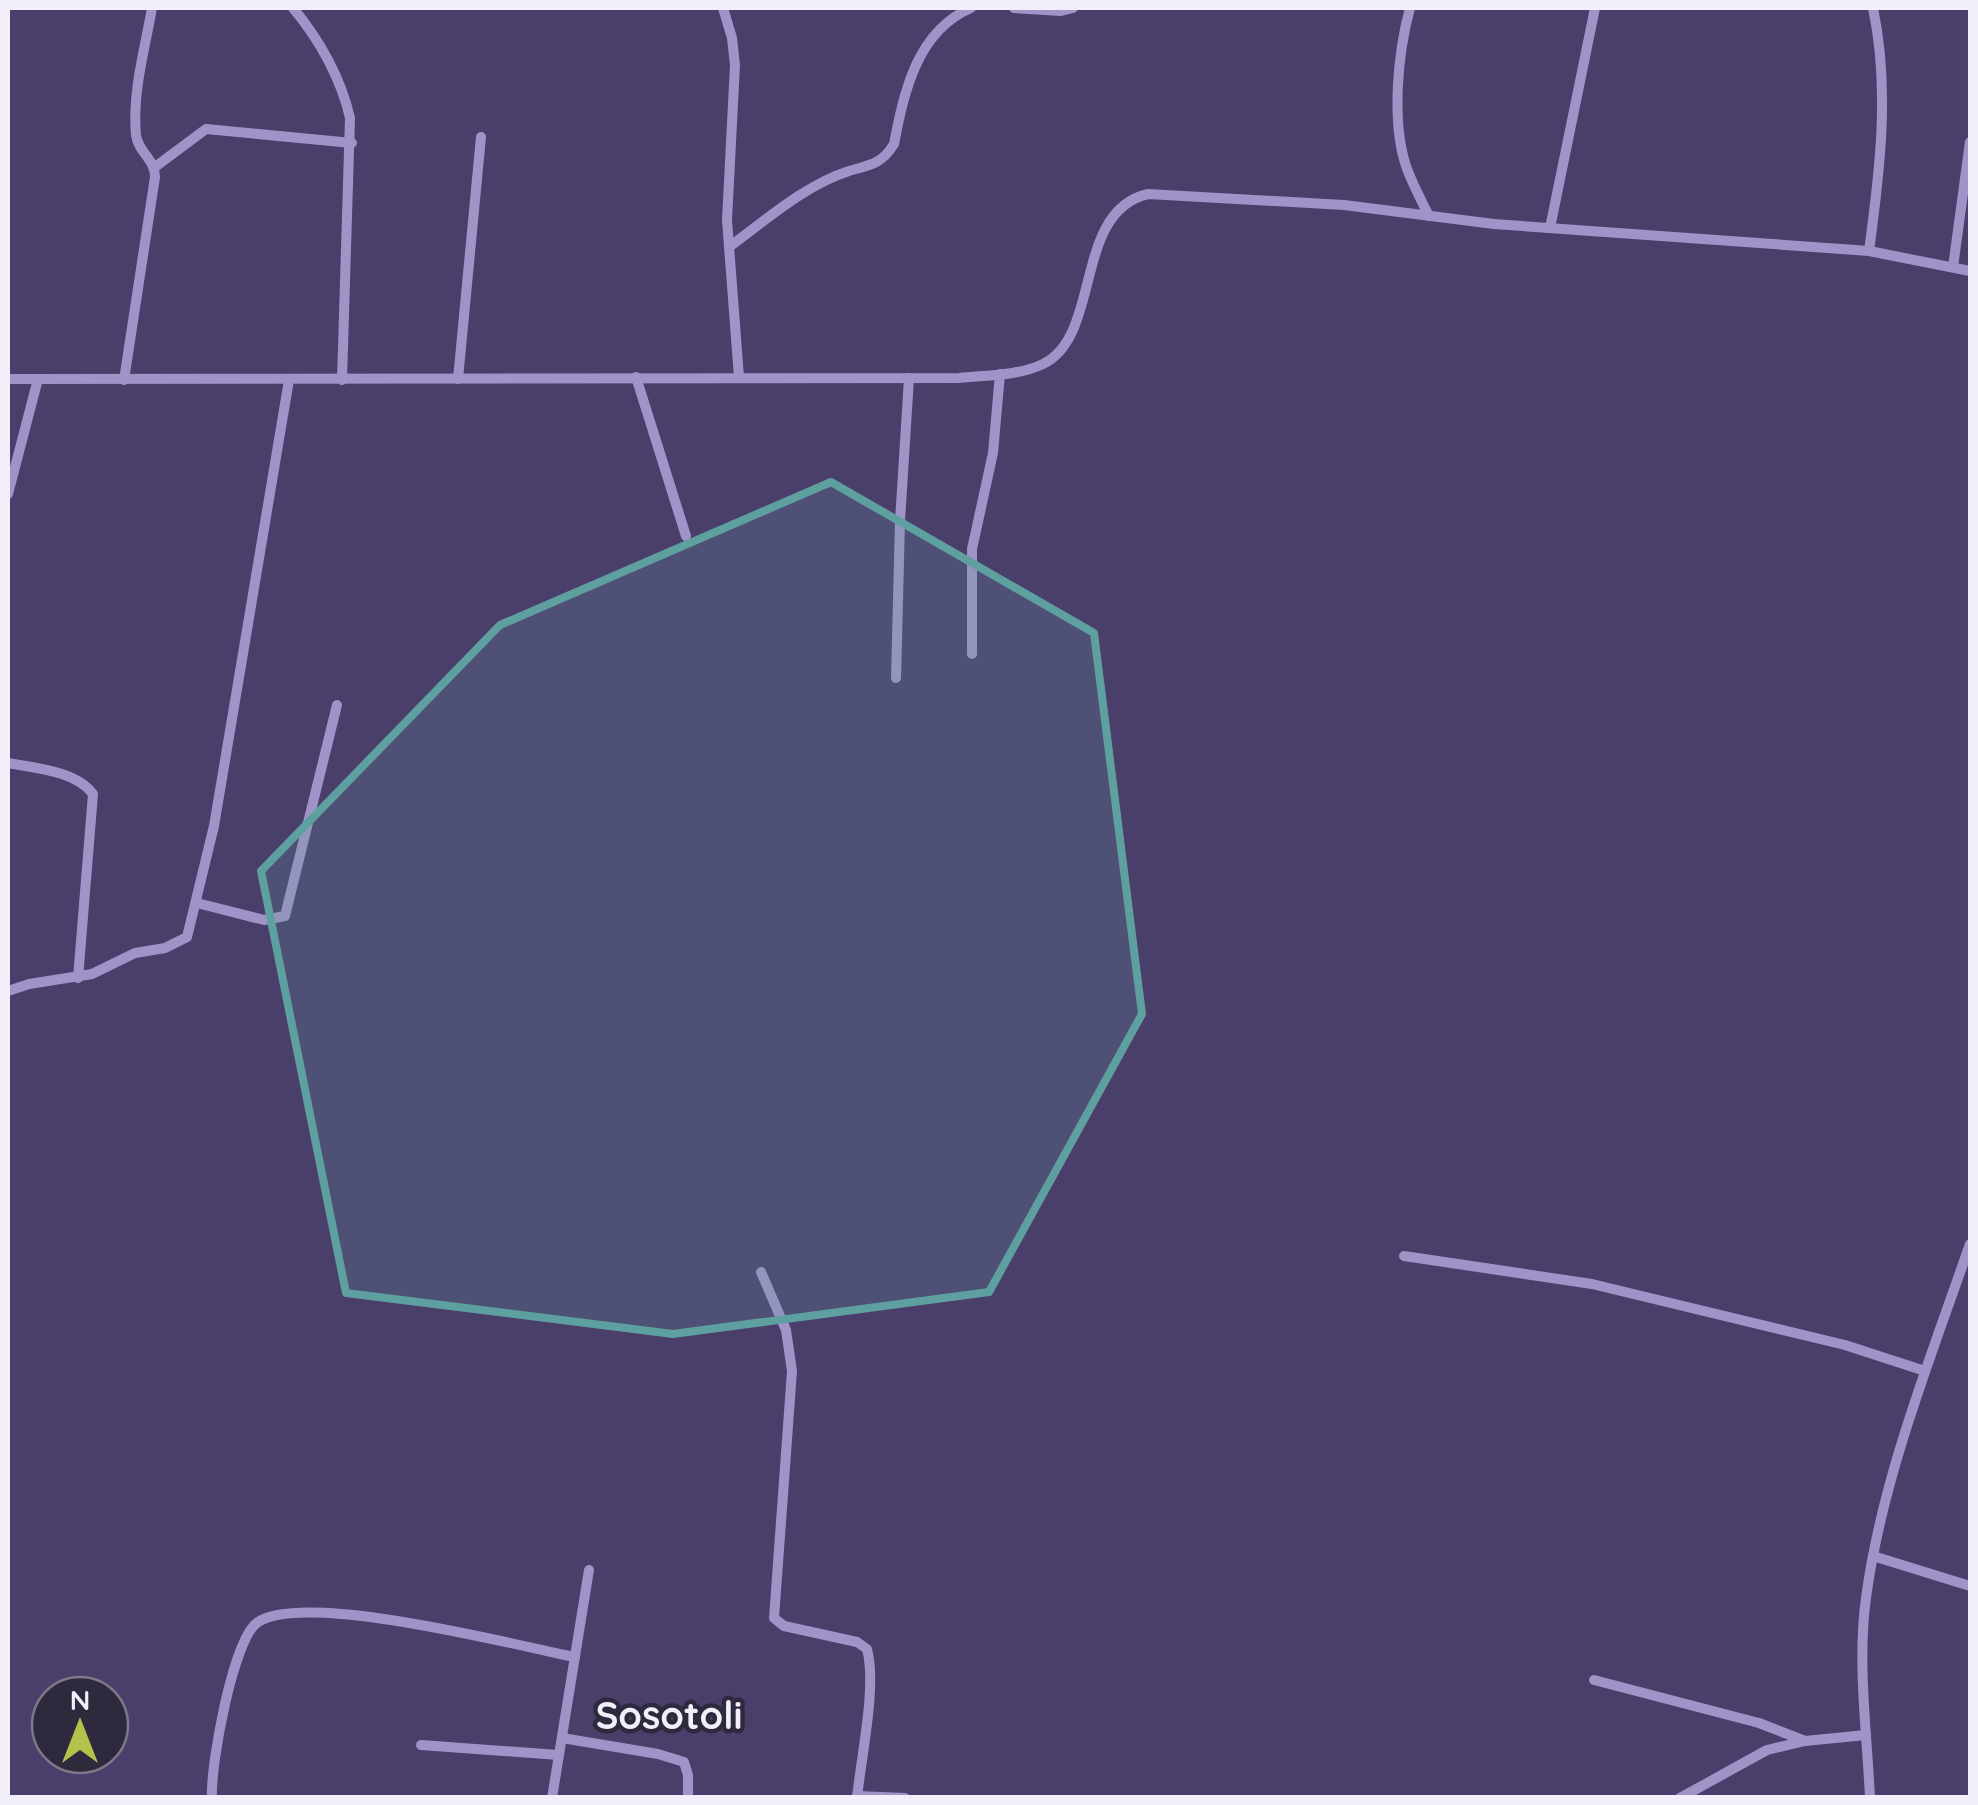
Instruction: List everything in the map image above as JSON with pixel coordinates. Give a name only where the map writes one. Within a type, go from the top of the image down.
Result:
[{"type":"street","points":[[152,8],[136,106],[136,136],[138,147],[155,167]]},
{"type":"street","points":[[293,8],[324,53],[346,99],[352,144],[342,380]]},
{"type":"street","points":[[730,247],[814,186],[888,156],[916,62],[951,18],[971,8]]},
{"type":"street","points":[[1014,8],[1073,8]]},
{"type":"street","points":[[1410,8],[1402,44],[1398,123],[1405,164],[1429,216]]},
{"type":"street","points":[[1550,228],[1595,8]]},
{"type":"street","points":[[1870,250],[1882,152],[1873,8]]},
{"type":"street","points":[[722,11],[732,38],[735,65],[727,184],[739,377]]},
{"type":"street","points":[[124,380],[155,167],[206,129],[352,144]]},
{"type":"street","points":[[458,379],[482,137]]},
{"type":"street","points":[[1953,267],[1970,142]]},
{"type":"street","points":[[8,378],[909,378],[1000,374],[1044,364],[1059,352],[1071,331],[1112,214],[1128,198],[1148,194],[1344,206],[1550,228],[1870,250],[1970,271]]},
{"type":"street","points":[[972,654],[972,549],[993,453],[1000,374]]},
{"type":"street","points":[[636,377],[686,536]]},
{"type":"street","points":[[896,678],[909,378]]},
{"type":"street","points":[[8,494],[38,379]]},
{"type":"street","points":[[8,990],[78,978],[107,969],[134,953],[179,944],[187,937],[214,826],[289,380]]},
{"type":"street","points":[[197,903],[264,920],[285,916],[337,705]]},
{"type":"street","points":[[8,763],[64,776],[87,786],[94,794],[78,978]]},
{"type":"street","points":[[1870,1798],[1863,1646],[1865,1600],[1873,1556],[1925,1372],[1970,1250]]},
{"type":"street","points":[[1404,1256],[1592,1284],[1828,1341],[1925,1372]]},
{"type":"street","points":[[761,1272],[786,1330],[792,1372],[774,1618],[784,1626],[857,1642],[867,1649],[869,1685],[857,1797],[905,1798]]},
{"type":"street","points":[[1873,1556],[1970,1586]]},
{"type":"street","points":[[552,1798],[589,1570]]},
{"type":"street","points":[[212,1798],[226,1700],[241,1645],[258,1622],[288,1614],[362,1615],[575,1658]]},
{"type":"street","points":[[1594,1680],[1758,1723],[1805,1741]]},
{"type":"street","points":[[1680,1798],[1767,1750],[1805,1741],[1866,1735]]},
{"type":"street","points":[[562,1738],[684,1762],[688,1798]]},
{"type":"street","points":[[421,1746],[559,1755]]},
{"type":"highlighted area","points":[[831,482],[1094,633],[1142,1014],[989,1292],[673,1334],[346,1293],[261,871],[500,625]]},
{"type":"district","name":"Sosotoli","points":[[669,1715]]}]
